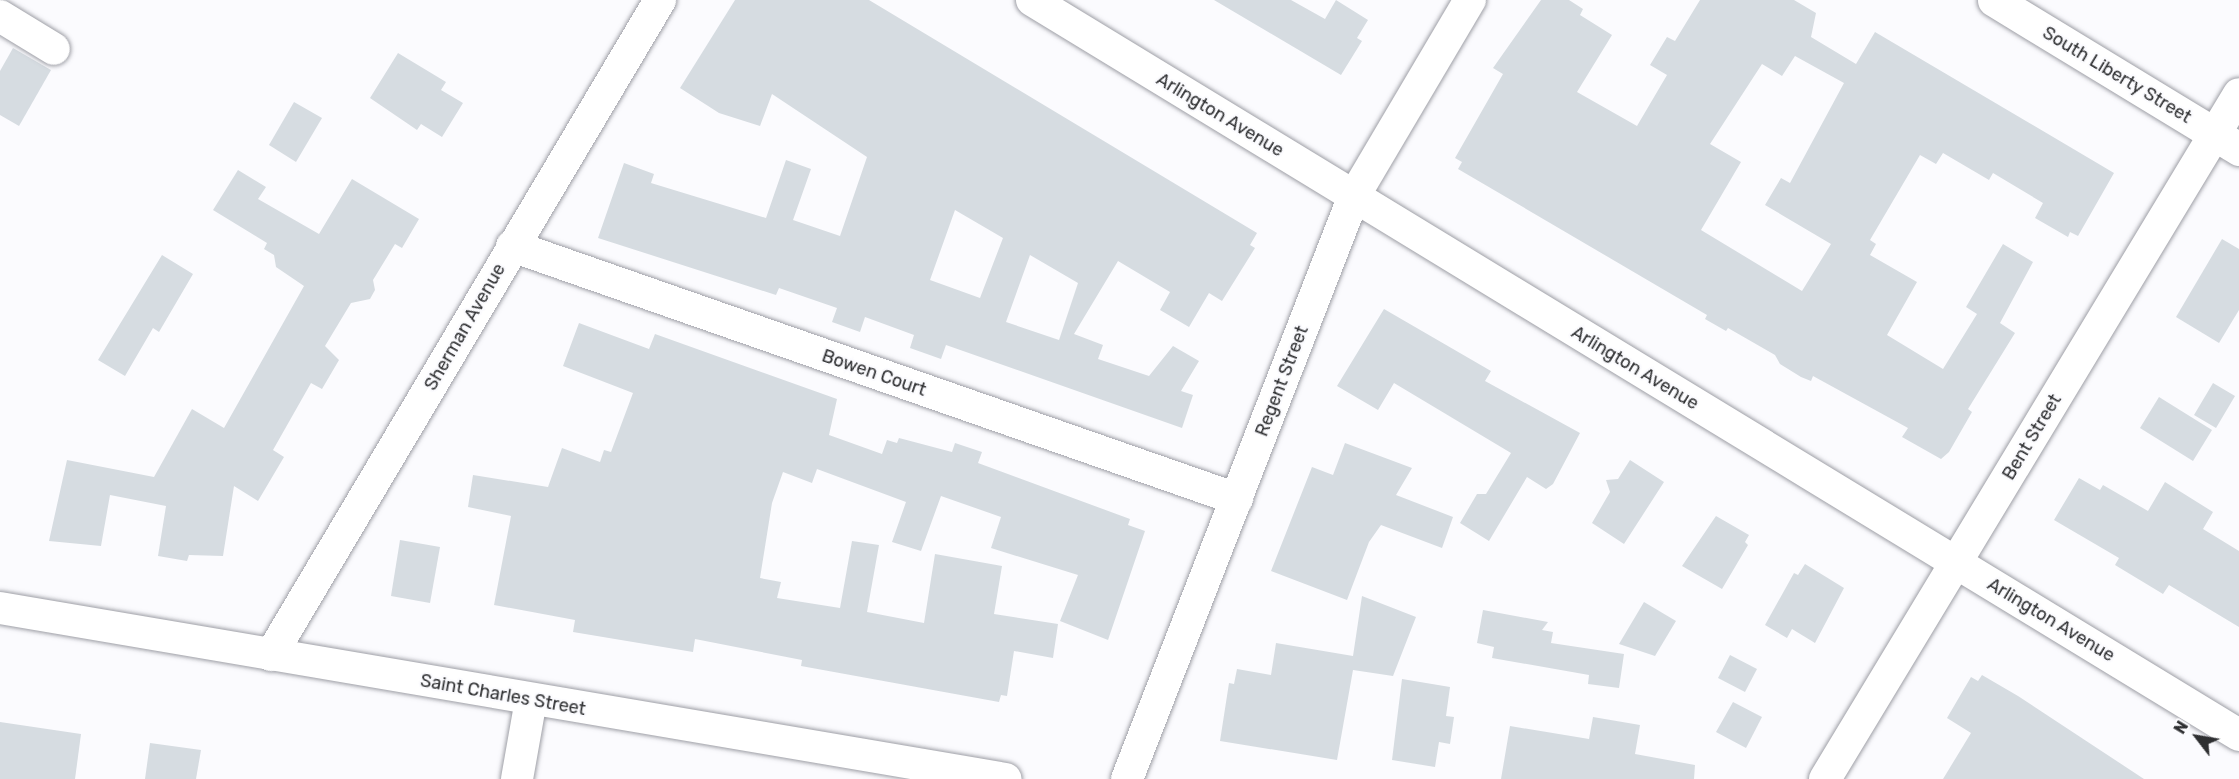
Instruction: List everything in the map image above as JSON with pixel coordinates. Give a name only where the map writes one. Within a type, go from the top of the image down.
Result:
[{"type":"main road","name":"South Liberty Street","points":[[1994,0],[2227,142]]},
{"type":"street","name":"Sherman Avenue","points":[[271,655],[660,0]]},
{"type":"street","name":"Arlington Avenue","points":[[1032,0],[2239,735]]},
{"type":"street","name":"Regent Street","points":[[1127,779],[1354,195],[1470,0]]},
{"type":"street","points":[[0,16],[54,49]]},
{"type":"street","name":"Bent Street","points":[[1825,779],[1956,563],[2227,142],[2239,94]]},
{"type":"street","name":"Bowen Court","points":[[512,246],[1237,499]]},
{"type":"street","name":"Saint Charles Street","points":[[0,608],[1006,779]]},
{"type":"street","points":[[517,779],[531,700]]},
{"type":"building","points":[[735,0],[869,0],[1257,233],[1250,245],[1255,248],[1222,301],[1209,293],[1189,327],[1160,310],[1170,292],[1118,261],[1074,334],[1103,345],[1098,359],[1149,376],[1173,346],[1199,361],[1181,391],[1193,395],[1182,428],[946,345],[941,359],[910,348],[914,335],[865,317],[860,332],[832,322],[837,308],[779,288],[776,295],[598,238],[624,163],[654,174],[651,183],[766,218],[786,160],[811,169],[793,220],[840,236],[867,157],[772,94],[760,126],[719,113],[680,88]],"holes":[[[955,210],[1003,238],[980,298],[930,280]],[[1030,255],[1078,283],[1059,340],[1006,322]]]},
{"type":"building","points":[[1214,0],[1291,0],[1325,19],[1336,0],[1368,20],[1357,38],[1362,41],[1341,75]]},
{"type":"building","points":[[1541,0],[1569,0],[1583,9],[1580,15],[1612,35],[1577,92],[1637,126],[1667,75],[1650,65],[1667,37],[1675,41],[1700,0],[1794,0],[1816,13],[1811,37],[1856,64],[1875,32],[2114,173],[2078,236],[2070,232],[2068,237],[2035,218],[2043,203],[1993,173],[1989,180],[1943,153],[1936,164],[1920,155],[1870,240],[1876,244],[1870,255],[1917,282],[1887,335],[1943,369],[1977,314],[1966,307],[2003,244],[2033,262],[2000,323],[2015,333],[1968,409],[1972,412],[1949,452],[1941,459],[1902,437],[1908,428],[1813,376],[1811,381],[1801,377],[1780,364],[1775,355],[1728,328],[1726,331],[1705,319],[1707,315],[1458,169],[1462,162],[1455,158],[1503,74],[1493,68]],"holes":[[[1795,56],[1844,83],[1790,183],[1781,178],[1765,205],[1831,244],[1802,291],[1701,230],[1741,162],[1710,144],[1762,64],[1782,76]]]},
{"type":"building","points":[[13,48],[51,70],[19,126],[0,115],[0,71]]},
{"type":"building","points":[[398,53],[446,82],[441,90],[463,103],[442,137],[421,124],[417,130],[370,98]]},
{"type":"building","points":[[294,102],[322,118],[296,162],[269,145]]},
{"type":"building","points":[[238,170],[266,187],[258,199],[319,234],[352,179],[419,219],[402,248],[395,244],[373,280],[375,290],[370,299],[351,303],[325,346],[339,360],[322,389],[311,383],[273,450],[284,457],[258,501],[234,486],[223,556],[189,555],[187,561],[158,556],[166,506],[110,495],[101,546],[49,541],[67,460],[154,477],[192,409],[224,428],[304,286],[276,267],[274,255],[264,249],[267,243],[213,210]]},
{"type":"building","points":[[2222,239],[2239,249],[2239,310],[2219,343],[2176,317]]},
{"type":"building","points":[[162,255],[193,274],[159,332],[153,328],[125,376],[98,360]]},
{"type":"building","points":[[1384,309],[1491,371],[1485,381],[1580,433],[1553,484],[1546,489],[1527,477],[1489,541],[1460,523],[1477,494],[1486,494],[1511,453],[1394,383],[1378,410],[1337,386]]},
{"type":"building","points":[[579,323],[649,349],[655,334],[837,399],[829,435],[882,454],[887,440],[897,443],[899,438],[952,452],[955,443],[982,452],[978,463],[1130,519],[1128,525],[1145,531],[1108,640],[1060,621],[1078,575],[991,548],[1001,517],[941,496],[921,551],[892,542],[906,502],[817,469],[812,483],[783,472],[772,503],[760,578],[781,582],[777,598],[840,608],[852,541],[879,545],[867,612],[924,623],[935,554],[1002,566],[994,614],[1058,624],[1053,658],[1014,651],[1007,696],[1001,695],[999,702],[801,666],[802,660],[695,639],[693,652],[573,632],[575,620],[494,605],[511,516],[468,507],[473,475],[548,487],[562,448],[600,462],[604,450],[611,452],[633,393],[563,366]]},
{"type":"building","points":[[2213,383],[2235,396],[2216,428],[2194,415]]},
{"type":"building","points":[[2159,397],[2212,430],[2193,461],[2140,428]]},
{"type":"building","points":[[1345,443],[1412,468],[1396,495],[1453,517],[1442,548],[1381,525],[1369,542],[1347,600],[1271,571],[1312,467],[1333,475]]},
{"type":"building","points":[[1630,460],[1664,482],[1624,544],[1592,523],[1610,492],[1606,480],[1618,479]]},
{"type":"building","points":[[2079,478],[2100,490],[2103,485],[2148,511],[2165,482],[2213,512],[2203,529],[2239,551],[2239,627],[2169,585],[2163,594],[2115,565],[2119,558],[2054,520]]},
{"type":"building","points":[[1716,516],[1749,535],[1745,542],[1748,545],[1722,589],[1682,566]]},
{"type":"building","points":[[400,540],[440,547],[430,603],[391,596]]},
{"type":"building","points":[[1805,564],[1844,588],[1815,643],[1792,629],[1787,638],[1765,625],[1794,573],[1798,575]]},
{"type":"building","points":[[1362,596],[1416,617],[1393,676],[1353,670],[1337,760],[1220,741],[1229,683],[1234,684],[1237,669],[1271,675],[1276,643],[1353,656]]},
{"type":"building","points":[[1644,602],[1676,621],[1655,656],[1619,644]]},
{"type":"building","points":[[1483,610],[1548,622],[1542,630],[1553,632],[1551,643],[1624,654],[1619,688],[1588,684],[1589,675],[1492,658],[1494,647],[1477,643]]},
{"type":"building","points":[[1730,655],[1757,669],[1745,692],[1718,678]]},
{"type":"building","points":[[1982,675],[2144,779],[1943,779],[1971,733],[1947,718],[1971,677],[1978,681]]},
{"type":"building","points":[[1402,679],[1450,687],[1446,716],[1454,717],[1450,744],[1439,742],[1435,767],[1392,760]]},
{"type":"building","points":[[1733,702],[1762,717],[1746,748],[1716,732]]},
{"type":"building","points":[[1593,717],[1640,725],[1635,754],[1695,765],[1694,779],[1501,779],[1510,726],[1589,739]]},
{"type":"building","points":[[0,722],[81,734],[75,779],[0,779]]},
{"type":"building","points":[[150,743],[201,750],[196,779],[145,779]]}]
